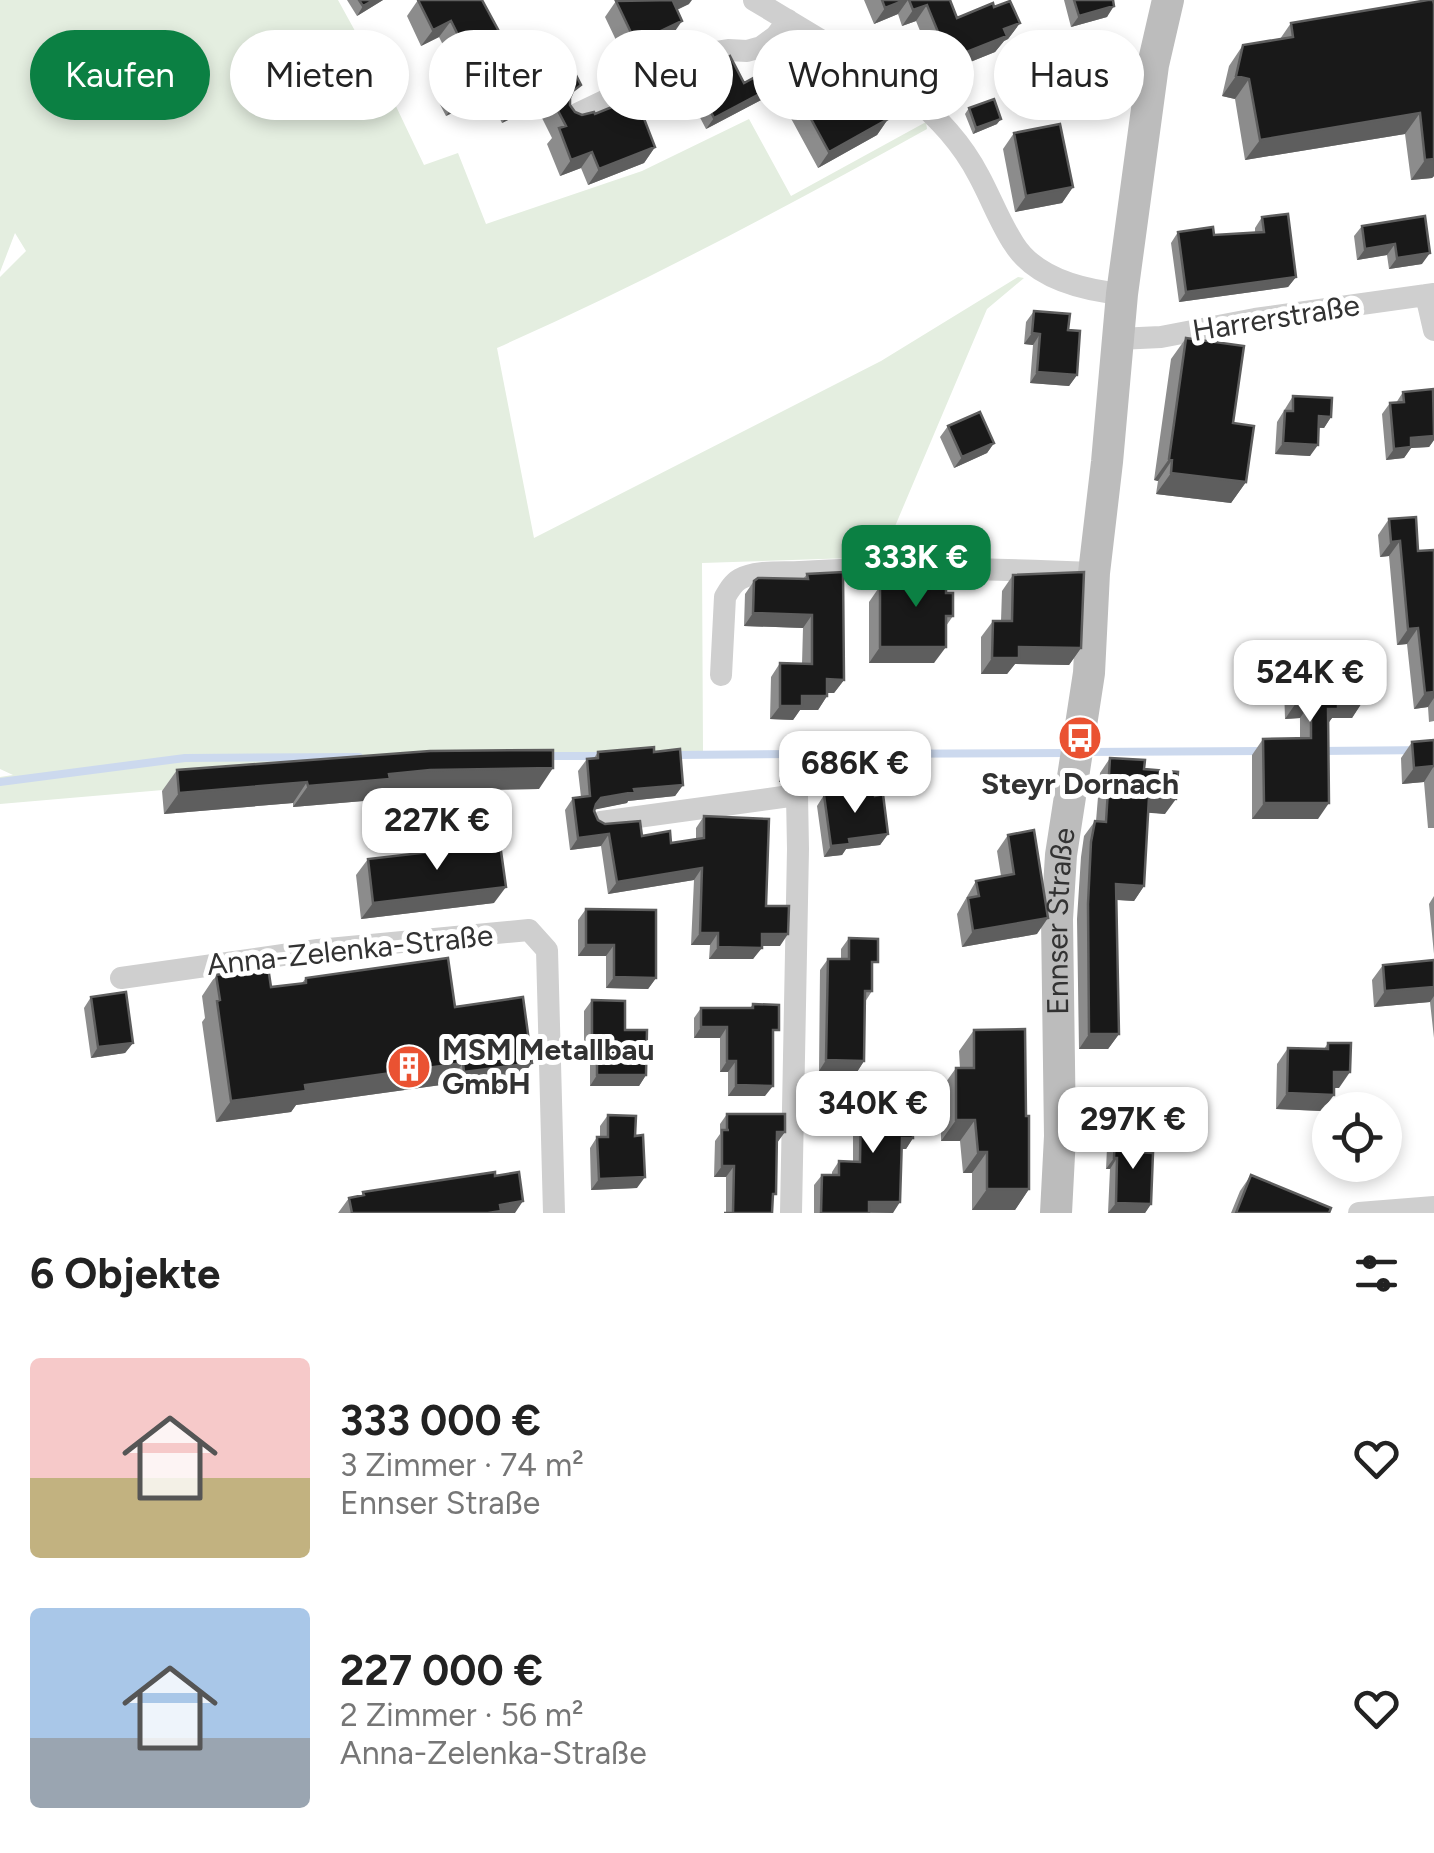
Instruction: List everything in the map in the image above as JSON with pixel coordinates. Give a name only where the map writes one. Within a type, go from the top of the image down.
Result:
[{"type":"street","points":[[754,0],[910,94],[929,110],[963,150],[1015,247],[1028,262],[1073,285],[1122,294]]},
{"type":"street","name":"Ennser Straße","points":[[1056,1213],[1060,1136],[1060,855],[1092,635],[1094,573],[1122,294],[1153,65],[1168,0]]},
{"type":"street","points":[[577,114],[704,54],[761,47],[788,20]]},
{"type":"street","points":[[1430,294],[1434,330]]},
{"type":"street","name":"Harrerstraße","points":[[1118,339],[1161,337],[1430,294]]},
{"type":"street","points":[[721,676],[726,597],[742,577],[906,568],[1094,573]]},
{"type":"street","points":[[601,822],[797,795],[792,1213]]},
{"type":"street","name":"Anna-Zelenka-Straße","points":[[121,978],[318,950],[529,930],[548,950],[554,1213]]},
{"type":"street","points":[[1359,1213],[1434,1207]]},
{"type":"green space","points":[[0,0],[338,0],[354,30],[230,30],[230,120],[403,120],[424,165],[458,153],[486,224],[642,171],[749,119],[791,196],[926,122],[927,129],[768,215],[497,348],[534,538],[881,361],[1018,277],[1024,278],[987,309],[882,557],[702,563],[703,751],[551,753],[547,757],[0,804],[0,777],[13,775],[0,769],[0,277],[26,251],[15,233],[0,272]]},
{"type":"building","points":[[418,0],[482,0],[498,30],[456,30],[451,21],[433,30]]},
{"type":"building","points":[[674,0],[682,21],[663,30],[630,30],[616,1]]},
{"type":"building","points":[[882,0],[905,0],[885,8]]},
{"type":"building","points":[[909,0],[950,0],[957,18],[993,3],[994,7],[1010,1],[1020,23],[994,30],[994,41],[974,49],[974,30],[937,30],[927,5],[913,10]]},
{"type":"building","points":[[1074,0],[1113,0],[1114,6],[1079,16]]},
{"type":"building","points":[[1428,0],[1434,4],[1434,159],[1425,160],[1420,113],[1260,140],[1249,79],[1236,76],[1243,45],[1293,37],[1291,23]]},
{"type":"building","points":[[733,62],[744,83],[753,78],[753,97],[733,108]]},
{"type":"building","points":[[994,99],[994,120],[998,120],[976,128],[974,106]]},
{"type":"building","points":[[594,112],[597,120],[645,120],[655,147],[599,169],[592,152],[571,160],[559,128],[566,126],[563,120],[577,120],[577,113]]},
{"type":"building","points":[[812,120],[886,120],[829,152]]},
{"type":"building","points":[[1060,124],[1073,187],[1026,196],[1014,133]]},
{"type":"building","points":[[1288,214],[1296,277],[1186,292],[1178,232],[1213,227],[1214,235],[1264,232],[1262,217]]},
{"type":"building","points":[[1425,216],[1430,253],[1397,258],[1395,244],[1365,249],[1362,226]]},
{"type":"building","points":[[1034,311],[1070,314],[1068,330],[1080,331],[1077,375],[1037,372],[1040,334],[1032,333]]},
{"type":"building","points":[[1186,338],[1244,346],[1233,423],[1254,426],[1246,482],[1171,473],[1169,459]]},
{"type":"building","points":[[1433,389],[1434,436],[1411,438],[1411,447],[1394,449],[1390,403],[1404,402],[1403,392]]},
{"type":"building","points":[[1293,396],[1332,398],[1331,417],[1319,416],[1318,445],[1283,443],[1285,411],[1293,411]]},
{"type":"building","points":[[980,412],[994,443],[962,457],[948,426]]},
{"type":"building","points":[[1416,517],[1418,551],[1434,550],[1434,692],[1425,693],[1418,628],[1408,629],[1400,541],[1391,542],[1389,519]]},
{"type":"building","points":[[907,568],[946,568],[946,593],[953,593],[953,616],[946,616],[946,647],[880,647],[880,586],[907,586]]},
{"type":"building","points":[[843,572],[844,680],[827,679],[827,696],[802,696],[802,706],[780,706],[780,663],[812,664],[812,615],[753,613],[754,581],[808,579],[807,574]]},
{"type":"building","points":[[1084,572],[1081,648],[1019,647],[1019,658],[992,658],[993,621],[1012,621],[1013,575]]},
{"type":"building","points":[[1311,644],[1311,656],[1363,655],[1363,701],[1338,702],[1338,709],[1328,709],[1329,803],[1264,803],[1263,739],[1311,738],[1311,702],[1296,703],[1295,669],[1276,669],[1276,645]]},
{"type":"building","points":[[1434,740],[1434,766],[1414,768],[1412,742]]},
{"type":"building","points":[[654,747],[654,752],[680,749],[683,785],[634,789],[635,792],[601,798],[594,811],[598,820],[605,824],[640,821],[642,836],[670,831],[671,843],[704,838],[704,816],[769,819],[766,906],[789,906],[788,934],[762,934],[762,948],[718,947],[718,933],[700,933],[702,868],[617,882],[609,834],[578,838],[573,798],[590,796],[587,759],[598,758],[598,752]]},
{"type":"building","points":[[553,750],[553,768],[430,770],[389,774],[390,779],[179,793],[177,770],[430,751]]},
{"type":"building","points":[[787,750],[833,750],[833,773],[787,771]]},
{"type":"building","points":[[1110,758],[1145,760],[1144,769],[1178,772],[1176,799],[1149,797],[1144,886],[1116,884],[1119,1034],[1089,1034],[1091,842],[1095,821],[1106,822]]},
{"type":"building","points":[[874,788],[875,796],[883,794],[888,834],[849,839],[850,844],[831,846],[824,795]]},
{"type":"building","points":[[1034,830],[1048,918],[973,931],[968,898],[979,896],[976,881],[1014,874],[1008,835]]},
{"type":"building","points":[[500,844],[506,887],[373,903],[368,859]]},
{"type":"building","points":[[586,909],[656,910],[656,978],[614,977],[614,945],[586,945]]},
{"type":"building","points":[[849,938],[878,939],[878,962],[872,962],[872,991],[865,991],[864,1061],[826,1060],[828,959],[849,959]]},
{"type":"building","name":"MSM Metallbau GmbH","points":[[448,958],[455,1007],[523,997],[532,1063],[464,1072],[463,1063],[305,1085],[306,1091],[231,1101],[216,975],[268,967],[271,987],[306,983],[306,978]]},
{"type":"building","points":[[1434,960],[1434,987],[1385,991],[1383,965]]},
{"type":"building","points":[[126,992],[133,1043],[98,1047],[91,997]]},
{"type":"building","points":[[592,1000],[625,1001],[625,1030],[647,1030],[646,1075],[597,1075]]},
{"type":"building","points":[[753,1004],[779,1005],[779,1030],[773,1030],[773,1086],[736,1085],[736,1061],[727,1061],[727,1027],[701,1027],[701,1008],[753,1008]]},
{"type":"building","points":[[1025,1029],[1029,1189],[987,1189],[987,1152],[978,1152],[975,1120],[956,1120],[956,1068],[974,1068],[974,1030]]},
{"type":"building","points":[[1328,1043],[1351,1043],[1350,1072],[1334,1072],[1334,1092],[1287,1093],[1288,1048],[1328,1049]]},
{"type":"building","points":[[883,1084],[911,1085],[913,1138],[902,1138],[900,1202],[869,1202],[869,1213],[821,1213],[822,1175],[839,1175],[839,1161],[860,1162],[861,1102],[883,1102]]},
{"type":"building","points":[[727,1114],[785,1114],[785,1132],[777,1132],[772,1213],[733,1213],[734,1166],[722,1166],[722,1130],[727,1130]]},
{"type":"building","points":[[608,1115],[636,1116],[635,1136],[643,1135],[645,1177],[599,1179],[597,1137],[608,1137]]},
{"type":"building","points":[[1115,1137],[1139,1138],[1138,1152],[1153,1153],[1151,1204],[1116,1203]]},
{"type":"building","points":[[495,1172],[495,1176],[519,1172],[523,1201],[500,1205],[501,1211],[488,1213],[352,1213],[349,1198],[364,1195],[363,1192]]},
{"type":"building","points":[[1251,1175],[1331,1208],[1329,1213],[1236,1213]]},
{"type":"waterway","points":[[1318,751],[1434,750]]},
{"type":"waterway","points":[[1083,752],[1264,751]]},
{"type":"waterway","points":[[823,754],[1069,753]]},
{"type":"waterway","points":[[673,755],[794,754]]},
{"type":"waterway","points":[[543,756],[604,756]]},
{"type":"waterway","points":[[0,782],[185,758],[359,757]]},
{"type":"place","name":"Steyr Dornach","points":[[1080,738]]},
{"type":"place","name":"MSM Metallbau GmbH","points":[[409,1067]]}]
